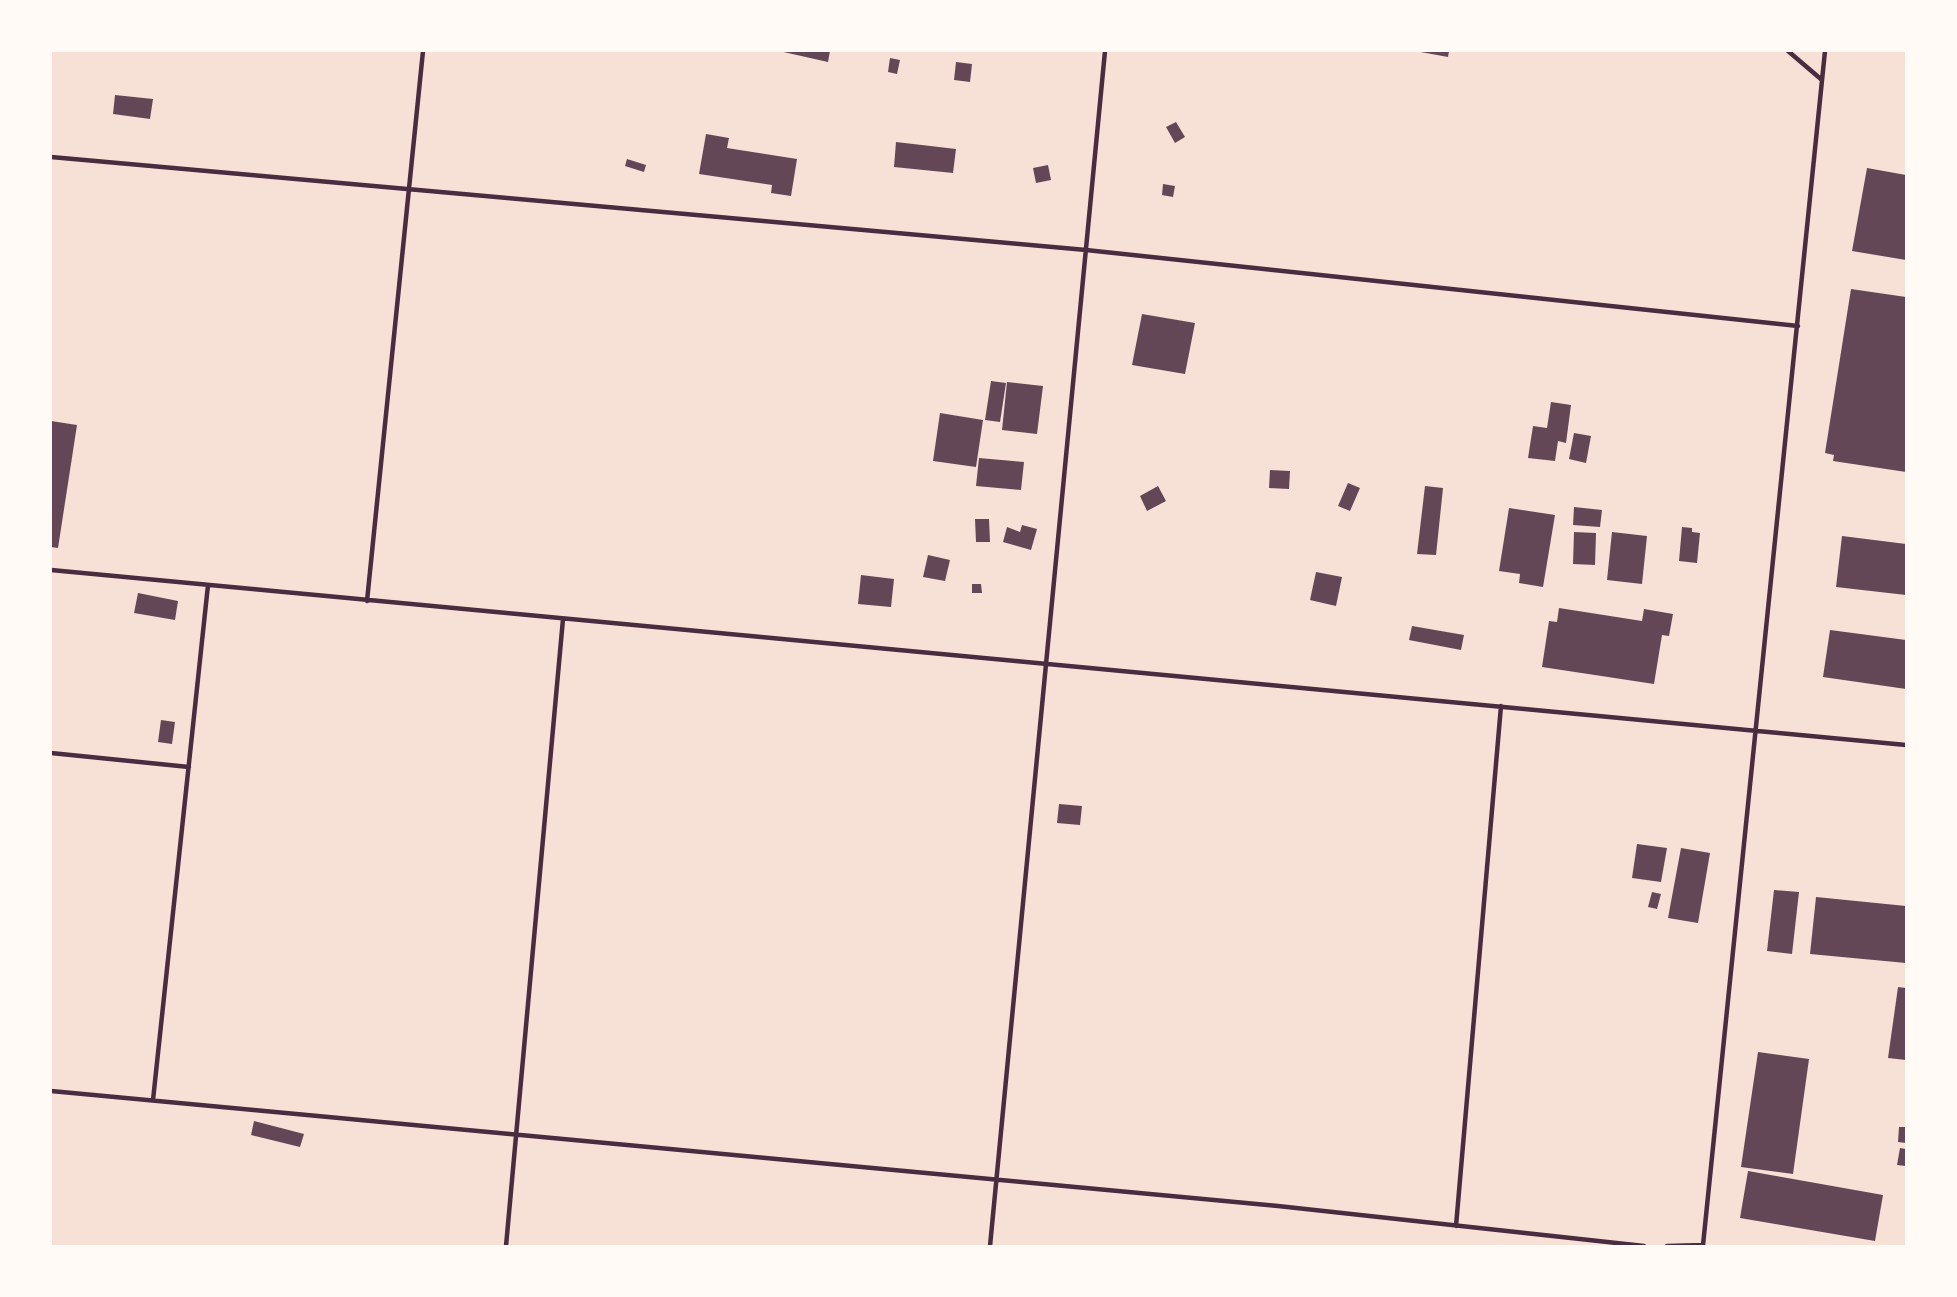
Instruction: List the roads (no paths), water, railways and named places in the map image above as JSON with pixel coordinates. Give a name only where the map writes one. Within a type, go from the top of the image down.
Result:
[{"type":"lane","points":[[367,601],[411,190],[423,51]]},
{"type":"lane","points":[[990,1246],[1105,51]]},
{"type":"lane","points":[[1788,51],[1822,80]]},
{"type":"lane","points":[[1703,1245],[1825,51]]},
{"type":"lane","points":[[51,157],[1086,250],[1798,326]]},
{"type":"lane","points":[[51,570],[1906,745]]},
{"type":"lane","points":[[153,1100],[208,585]]},
{"type":"lane","points":[[506,1246],[563,619]]},
{"type":"lane","points":[[1456,1226],[1501,706]]},
{"type":"lane","points":[[51,753],[189,767]]},
{"type":"lane","points":[[51,1091],[996,1180],[1644,1246]]},
{"type":"lane","points":[[1667,1246],[1711,1246]]}]
